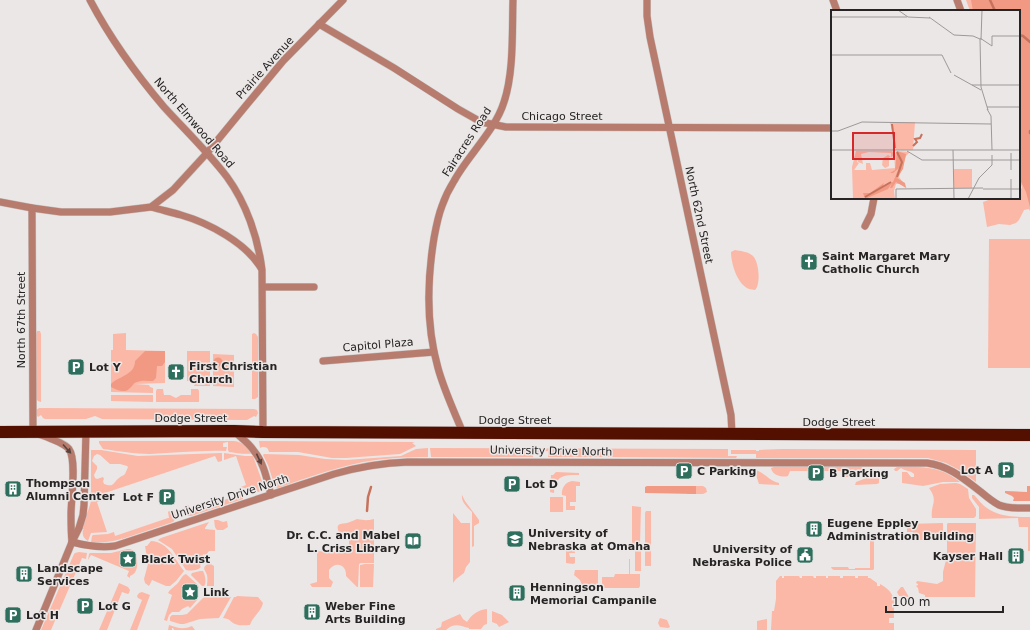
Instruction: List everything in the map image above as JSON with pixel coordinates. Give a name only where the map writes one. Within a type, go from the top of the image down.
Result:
[{"type":"highway","name":"Dodge Street","points":[[0,432],[234,431],[1030,435]]},
{"type":"street","name":"North Elmwood Road","points":[[90,0],[111,37],[141,79],[164,107],[228,178],[242,204],[252,228],[260,255],[263,287],[263,432]]},
{"type":"street","name":"Prairie Avenue","points":[[151,207],[173,190],[207,153],[283,62],[343,0]]},
{"type":"street","name":"Fairacres Road","points":[[463,433],[443,384],[434,352],[430,321],[429,289],[432,250],[438,219],[446,196],[466,160],[498,117],[507,92],[511,60],[513,0]]},
{"type":"street","name":"North 62nd Street","points":[[648,0],[647,16],[650,36],[731,415],[732,434]]},
{"type":"street","points":[[833,0],[838,10]]},
{"type":"street","points":[[957,0],[961,10]]},
{"type":"street","name":"Chicago Street","points":[[319,24],[481,122],[506,128],[831,128]]},
{"type":"street","points":[[866,226],[871,214],[874,199]]},
{"type":"street","points":[[0,202],[61,212],[110,212],[151,207],[182,215],[218,231],[250,253],[262,270]]},
{"type":"street","name":"North 67th Street","points":[[32,208],[33,432]]},
{"type":"street","points":[[263,287],[314,287]]},
{"type":"street","name":"Capitol Plaza","points":[[323,361],[434,352]]},
{"type":"street","points":[[36,630],[79,528],[84,505],[86,431]]},
{"type":"street","points":[[234,431],[251,447],[258,457],[271,495]]},
{"type":"street","points":[[33,432],[64,445],[69,449],[72,455],[72,542]]},
{"type":"street","name":"University Drive North","points":[[72,542],[85,546],[103,548],[115,546],[348,470],[398,462],[928,463],[941,466],[955,472],[1000,505],[1005,507],[1030,508]]},
{"type":"shaded area","points":[[966,0],[1030,0],[1030,211],[1029,209],[1024,210],[1019,220],[1010,225],[999,224],[987,227],[983,202],[991,199],[1020,199],[1020,189],[1022,188],[1020,180],[1020,10],[970,10]]},
{"type":"shaded area","points":[[971,0],[1030,0],[1030,207],[1026,192],[1020,180],[1020,10],[973,10]]},
{"type":"shaded area","points":[[989,239],[1030,239],[1030,368],[988,368]]},
{"type":"shaded area","points":[[735,250],[745,252],[753,256],[757,263],[759,278],[755,290],[749,289],[741,283],[738,278],[731,257],[731,252]]},
{"type":"shaded area","points":[[37,331],[40,331],[41,334],[41,402],[36,399]]},
{"type":"shaded area","points":[[126,333],[126,350],[165,351],[165,383],[135,384],[149,385],[153,388],[153,393],[111,392],[111,350],[113,350],[113,334]]},
{"type":"shaded area","points":[[254,333],[258,337],[258,397],[252,399],[252,334]]},
{"type":"shaded area","points":[[145,351],[165,351],[165,362],[162,366],[157,366],[156,378],[153,381],[136,382],[126,391],[121,391],[111,387],[111,384],[114,381],[130,372],[135,361]]},
{"type":"shaded area","points":[[187,351],[210,351],[210,386],[194,386],[195,384],[206,384],[206,382],[209,381],[187,381]]},
{"type":"shaded area","points":[[213,354],[234,355],[234,387],[213,386]]},
{"type":"shaded area","points":[[216,358],[220,358],[222,362],[220,366],[216,366],[214,364],[214,360]]},
{"type":"shaded area","points":[[157,389],[163,389],[164,395],[170,395],[176,398],[181,395],[191,395],[191,389],[198,389],[199,402],[156,402]]},
{"type":"shaded area","points":[[111,395],[153,395],[153,402],[111,401]]},
{"type":"shaded area","points":[[39,408],[254,409],[257,410],[258,413],[256,417],[254,416],[247,420],[102,419],[95,416],[86,419],[45,419],[41,415],[38,417],[36,414],[36,410]]},
{"type":"shaded area","points":[[99,441],[234,441],[247,447],[253,453],[244,454],[229,452],[228,442],[223,443],[223,447],[227,447],[226,451],[138,454],[103,449]]},
{"type":"shaded area","points":[[259,441],[415,442],[412,443],[416,446],[400,454],[332,458],[298,452],[269,452],[266,448],[260,448]]},
{"type":"shaded area","points":[[428,448],[428,457],[396,458],[352,464],[278,488],[275,487],[263,455],[299,455],[325,459],[346,460],[401,456],[416,449]]},
{"type":"shaded area","points":[[430,448],[728,449],[728,456],[737,456],[736,458],[608,457],[608,455],[603,455],[603,457],[548,457],[548,451],[534,452],[533,457],[431,457]]},
{"type":"shaded area","points":[[782,449],[976,450],[976,482],[962,471],[946,463],[928,458],[756,458],[756,454],[731,454],[731,450],[759,451]]},
{"type":"shaded area","points":[[91,450],[101,450],[138,456],[222,453],[222,461],[218,462],[215,456],[102,494],[103,500],[97,502],[107,532],[91,533],[88,541],[84,538],[83,529],[91,501]],"holes":[[[97,454],[110,464],[120,464],[128,467],[125,474],[112,485],[104,484],[103,477],[97,479],[95,478],[94,475],[97,466],[92,461],[94,456]]]},
{"type":"shaded area","points":[[224,453],[253,456],[263,484],[259,492],[241,487],[246,485],[236,456],[224,460]]},
{"type":"shaded area","points":[[862,467],[863,470],[861,473],[847,477],[845,476],[844,471],[790,471],[788,476],[783,477],[773,472],[771,468]]},
{"type":"shaded area","points":[[897,467],[920,467],[935,469],[949,474],[960,482],[943,482],[923,486],[902,483],[902,472],[907,472],[911,477],[914,477],[914,474],[901,468],[895,471],[894,469]]},
{"type":"shaded area","points":[[879,469],[879,483],[855,485],[856,482],[869,477]]},
{"type":"shaded area","points":[[756,470],[772,481],[779,483],[779,485],[759,484],[755,472]]},
{"type":"shaded area","points":[[556,472],[579,473],[579,475],[569,475],[558,479],[554,493],[550,492],[551,475]]},
{"type":"shaded area","points":[[572,481],[580,482],[580,486],[576,486],[576,502],[570,502],[570,506],[575,506],[575,510],[566,510],[566,496],[562,495],[562,490],[565,484]]},
{"type":"shaded area","points":[[956,483],[968,489],[969,498],[976,509],[976,516],[974,518],[932,518],[934,500],[929,488],[940,484]]},
{"type":"shaded area","points":[[687,486],[703,486],[706,488],[707,492],[703,494],[687,494]]},
{"type":"shaded area","points":[[696,486],[696,494],[645,493],[645,487]]},
{"type":"shaded area","points":[[1027,486],[1030,486],[1030,501],[1013,501],[1014,498],[1012,496],[1005,493],[1005,491],[1027,492]]},
{"type":"shaded area","points":[[242,494],[243,499],[191,516],[187,516],[184,512],[184,508],[187,505],[191,511]]},
{"type":"shaded area","points":[[462,495],[479,520],[479,523],[474,526],[474,546],[472,547],[472,512],[463,502]]},
{"type":"shaded area","points":[[972,495],[974,495],[985,507],[1002,515],[1013,517],[1030,517],[1030,551],[1028,551],[1028,527],[1019,527],[1018,518],[979,519],[979,507],[972,498]]},
{"type":"shaded area","points":[[550,497],[563,497],[563,512],[550,512]]},
{"type":"shaded area","points":[[632,506],[641,507],[640,545],[632,545]]},
{"type":"shaded area","points":[[169,511],[174,512],[176,515],[173,522],[122,539],[106,542],[91,542],[93,535],[114,532],[115,536],[169,518]]},
{"type":"shaded area","points":[[646,511],[651,511],[651,566],[645,566]]},
{"type":"shaded area","points":[[453,513],[461,523],[470,523],[470,562],[464,573],[453,583]]},
{"type":"shaded area","points":[[357,519],[374,519],[374,563],[359,564],[358,587],[346,576],[343,566],[334,565],[329,570],[329,578],[333,582],[331,587],[312,587],[310,584],[317,582],[317,551],[339,551],[338,546],[340,546],[342,552],[348,552],[349,533],[339,532],[338,525]]},
{"type":"shaded area","points":[[214,520],[223,522],[227,521],[228,527],[223,530],[217,530]]},
{"type":"shaded area","points":[[209,522],[205,529],[215,530],[215,551],[209,551],[206,555],[203,554],[203,559],[205,562],[196,570],[186,570],[172,549],[158,540],[161,538]]},
{"type":"shaded area","points":[[943,523],[943,540],[914,540],[913,532],[907,532],[907,524]]},
{"type":"shaded area","points":[[948,523],[976,523],[975,597],[925,597],[925,595],[919,593],[916,586],[918,585],[916,583],[917,581],[937,584],[943,581],[943,572],[947,556]]},
{"type":"shaded area","points":[[870,538],[874,538],[873,570],[832,569],[831,567],[848,567],[849,569],[870,568]]},
{"type":"shaded area","points":[[151,541],[162,544],[174,556],[184,571],[170,586],[166,586],[152,580],[149,586],[145,583],[144,579],[148,564],[145,546],[147,546]]},
{"type":"shaded area","points":[[127,549],[134,551],[137,561],[137,569],[130,576],[130,578],[127,576],[129,571],[91,555],[88,560],[90,553],[111,553]]},
{"type":"shaded area","points":[[635,549],[641,550],[641,571],[635,571]]},
{"type":"shaded area","points":[[566,550],[575,550],[575,553],[569,553],[570,557],[575,557],[575,563],[566,563]]},
{"type":"shaded area","points":[[79,552],[87,553],[86,559],[82,558],[51,630],[41,630],[74,554]]},
{"type":"shaded area","points":[[629,559],[630,574],[640,574],[639,588],[602,588],[602,577],[614,577],[615,574],[629,574]]},
{"type":"shaded area","points":[[209,563],[214,566],[214,586],[207,586],[207,576],[204,567]]},
{"type":"shaded area","points":[[374,564],[373,587],[360,587],[360,565]]},
{"type":"shaded area","points":[[575,570],[598,570],[598,588],[583,588],[580,580],[574,575]]},
{"type":"shaded area","points":[[203,571],[205,577],[204,586],[202,586],[191,575],[192,573]]},
{"type":"shaded area","points":[[186,574],[198,585],[199,588],[196,586],[190,588],[186,585],[183,588],[185,597],[188,599],[192,597],[197,600],[190,608],[188,606],[179,612],[172,612],[167,621],[164,620],[172,595],[168,593]]},
{"type":"shaded area","points":[[780,576],[782,576],[782,578],[784,578],[784,576],[799,576],[802,578],[802,576],[813,576],[816,578],[816,576],[826,576],[826,578],[828,578],[828,576],[840,576],[840,578],[843,578],[843,576],[855,576],[855,578],[858,578],[858,576],[868,576],[868,578],[877,583],[877,586],[880,586],[880,584],[892,594],[894,602],[894,618],[889,618],[889,623],[894,623],[894,630],[771,630],[772,611],[774,611],[776,599],[776,581]]},
{"type":"shaded area","points":[[119,583],[128,587],[130,590],[129,593],[122,592],[107,630],[99,630]]},
{"type":"shaded area","points":[[901,587],[903,587],[909,597],[899,596],[897,592]]},
{"type":"shaded area","points":[[142,592],[150,595],[137,630],[130,630],[142,600],[137,596]]},
{"type":"shaded area","points":[[205,596],[231,597],[219,618],[200,619],[184,624],[170,621],[170,617],[172,615],[187,614]]},
{"type":"shaded area","points":[[234,597],[258,597],[263,603],[261,609],[250,625],[237,625],[223,618]]},
{"type":"shaded area","points":[[487,609],[487,624],[481,629],[469,629],[455,625],[446,630],[436,630],[441,627],[442,622],[460,614],[467,622],[476,613]]},
{"type":"shaded area","points":[[492,611],[502,615],[509,622],[499,627],[497,624],[492,622]]},
{"type":"shaded area","points":[[660,618],[667,620],[670,627],[660,627],[658,623]]},
{"type":"shaded area","points":[[767,619],[767,630],[757,630],[757,621]]},
{"type":"shaded area","points":[[169,625],[180,628],[192,626],[195,630],[174,630],[172,628],[172,630],[168,630]]},
{"type":"waterway","points":[[990,0],[995,10]]},
{"type":"waterway","points":[[1020,35],[1030,42]]},
{"type":"waterway","points":[[367,511],[368,497],[371,487]]},
{"type":"place","name":"Saint Margaret Mary Catholic Church","points":[[809,262]]},
{"type":"place","name":"Lot Y","points":[[76,367]]},
{"type":"place","name":"First Christian Church","points":[[176,372]]},
{"type":"place","name":"Lot A","points":[[1006,470]]},
{"type":"place","name":"C Parking","points":[[684,471]]},
{"type":"place","name":"B Parking","points":[[816,473]]},
{"type":"place","name":"Lot D","points":[[512,484]]},
{"type":"place","name":"Thompson Alumni Center","points":[[13,489]]},
{"type":"place","name":"Lot F","points":[[167,497]]},
{"type":"place","name":"Eugene Eppley Administration Building","points":[[814,529]]},
{"type":"place","name":"University of Nebraska at Omaha","points":[[515,539]]},
{"type":"place","name":"Dr. C.C. and Mabel L. Criss Library","points":[[413,541]]},
{"type":"place","name":"University of Nebraska Police","points":[[805,555]]},
{"type":"place","name":"Kayser Hall","points":[[1016,556]]},
{"type":"place","name":"Black Twist","points":[[128,559]]},
{"type":"place","name":"Landscape Services","points":[[24,574]]},
{"type":"place","name":"Link","points":[[190,592]]},
{"type":"place","name":"Henningson Memorial Campanile","points":[[517,593]]},
{"type":"place","name":"Lot G","points":[[85,606]]},
{"type":"place","name":"Weber Fine Arts Building","points":[[312,612]]},
{"type":"place","name":"Lot H","points":[[13,615]]}]
